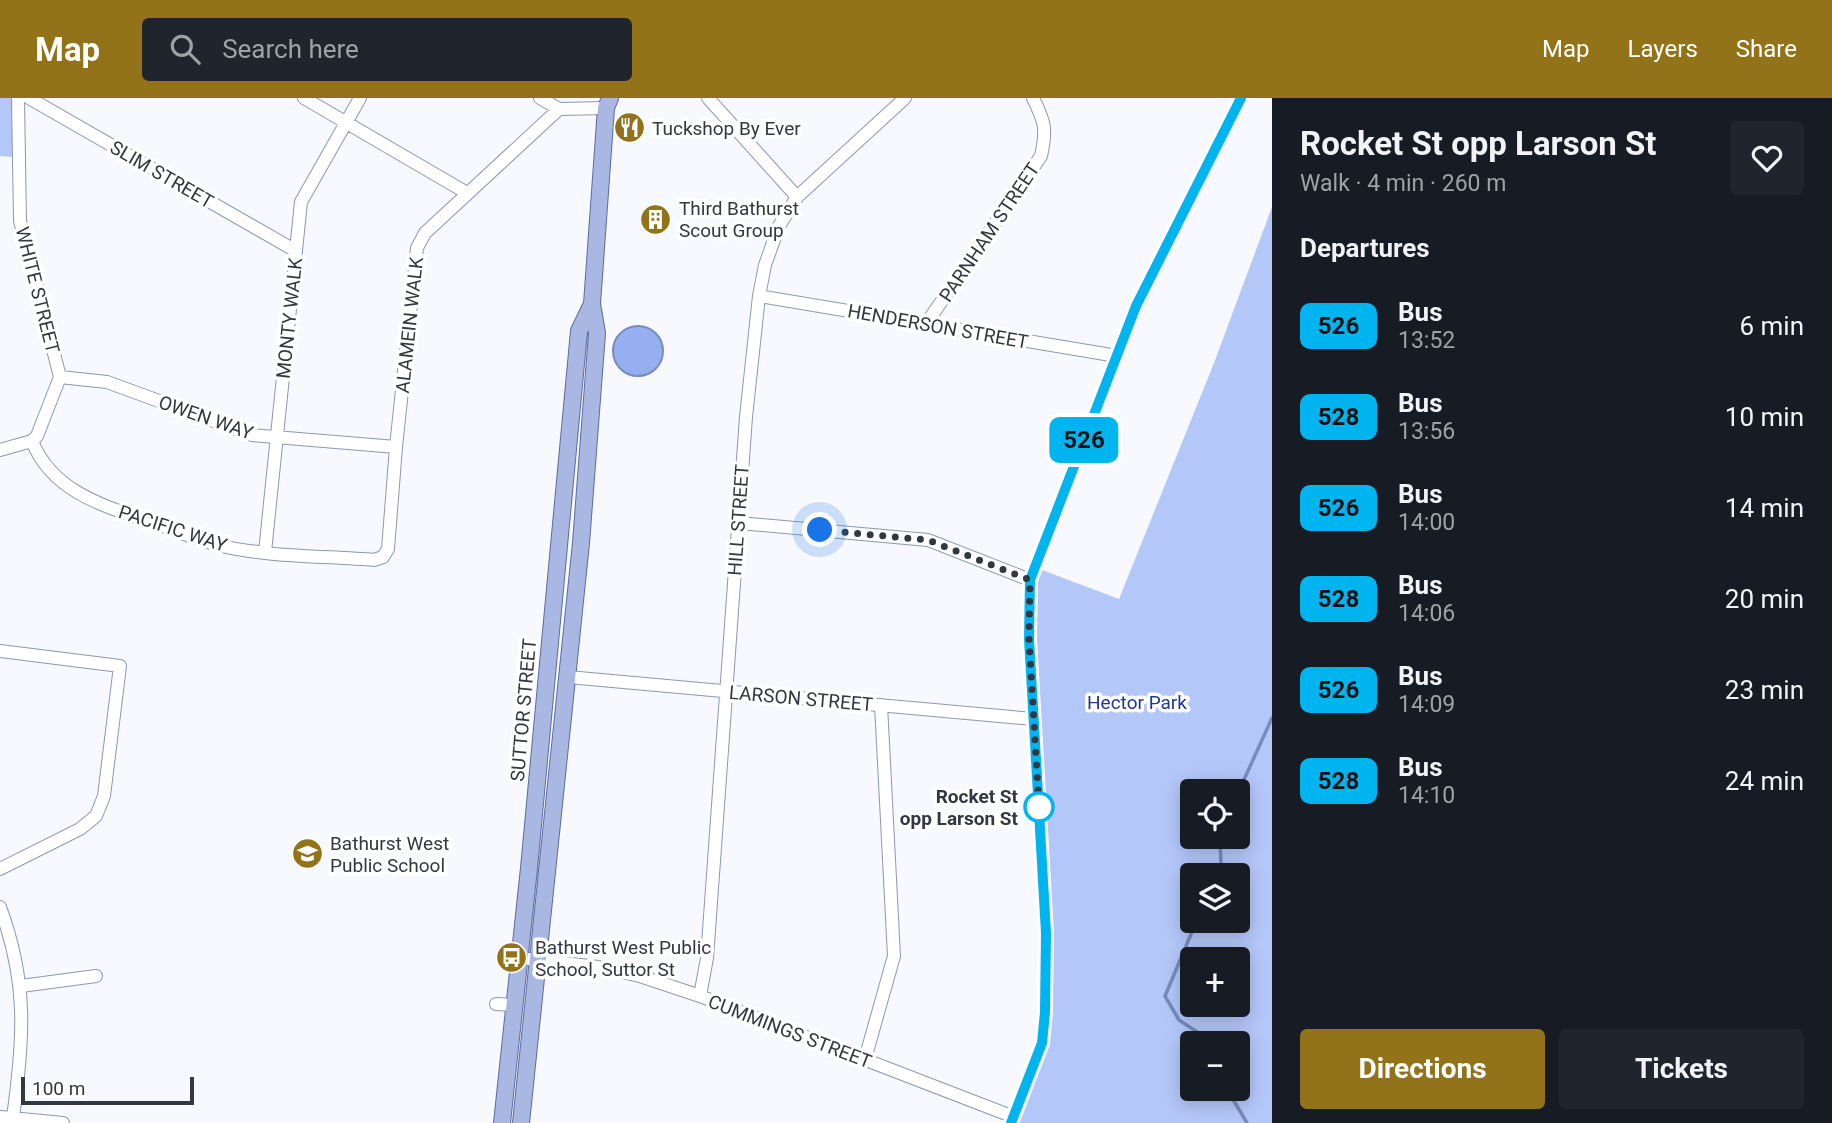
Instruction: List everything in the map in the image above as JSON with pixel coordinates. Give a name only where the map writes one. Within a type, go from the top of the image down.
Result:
[{"type":"main road","points":[[608,103],[620,98]]},
{"type":"main road","name":"SUTTOR STREET","points":[[522,1123],[581,543],[597,333],[592,304],[608,103]]},
{"type":"main road","name":"SUTTOR STREET","points":[[502,1123],[579,331],[592,304]]},
{"type":"street","name":"WHITE STREET","points":[[18,98],[20,221],[60,377],[37,436],[32,441]]},
{"type":"street","name":"SLIM STREET","points":[[29,98],[296,251]]},
{"type":"street","points":[[304,98],[467,193]]},
{"type":"street","name":"MONTY WALK","points":[[265,552],[301,202],[360,98]]},
{"type":"street","points":[[540,98],[559,109],[608,103]]},
{"type":"street","points":[[708,98],[797,197]]},
{"type":"street","name":"HILL STREET","points":[[700,996],[706,958],[751,359],[765,265],[779,226],[797,197],[905,98]]},
{"type":"street","name":"PARNHAM STREET","points":[[926,324],[1041,156],[1044,120],[1033,98]]},
{"type":"street","points":[[1012,1120],[1042,1043],[1045,1012],[1046,933],[1028,630],[1030,580],[1136,306],[1241,98]]},
{"type":"street","name":"ALAMEIN WALK","points":[[383,557],[388,549],[417,248],[425,233],[559,109]]},
{"type":"street","name":"HENDERSON STREET","points":[[759,296],[1117,356]]},
{"type":"street","name":"OWEN WAY","points":[[60,377],[107,382],[253,435],[396,447]]},
{"type":"street","points":[[0,450],[32,441]]},
{"type":"street","name":"PACIFIC WAY","points":[[32,441],[36,452],[53,474],[87,499],[219,546],[374,560],[383,557]]},
{"type":"street","points":[[739,523],[928,540],[1030,580]]},
{"type":"street","points":[[0,651],[120,666],[104,796],[96,816],[80,829],[0,869]]},
{"type":"street","name":"LARSON STREET","points":[[568,677],[1033,719]]},
{"type":"street","points":[[864,1059],[894,956],[881,705]]},
{"type":"street","points":[[0,907],[11,937],[21,986],[22,1047],[6,1117],[63,1123]]},
{"type":"street","name":"CUMMINGS STREET","points":[[519,958],[609,968],[640,976],[864,1059],[1012,1120]]},
{"type":"street","points":[[21,986],[96,976]]},
{"type":"street","points":[[496,1004],[514,1005]]},
{"type":"green space","points":[[0,98],[12,98],[13,157],[0,156]]},
{"type":"green space","name":"Hector Park","points":[[1272,207],[1272,1123],[1011,1123],[1045,1012],[1029,639],[1034,567],[1119,599],[1214,363]]},
{"type":"shaded area","points":[[638,326],[656,333],[663,351],[656,369],[638,376],[620,369],[613,351],[620,333]]},
{"type":"waterway","points":[[1244,779],[1272,718]]},
{"type":"waterway","points":[[1220,849],[1221,863]]},
{"type":"waterway","points":[[1192,933],[1165,996],[1179,1020],[1196,1031]]},
{"type":"waterway","points":[[1234,1101],[1247,1123]]},
{"type":"bus line","name":"526","points":[[1011,1123],[1042,1043],[1045,1012],[1046,933],[1029,639],[1030,580],[1136,306],[1241,98]]},
{"type":"place","name":"Tuckshop By Ever","points":[[629,128]]},
{"type":"place","name":"Third Bathurst Scout Group","points":[[656,219]]},
{"type":"place","name":"Rocket St opp Larson St","points":[[1039,807]]},
{"type":"place","name":"Bathurst West Public School","points":[[307,854]]},
{"type":"place","name":"Bathurst West Public School, Suttor St","points":[[512,958]]},
{"type":"route","points":[[820,530],[928,540],[1030,580],[1029,639],[1039,807]]}]
